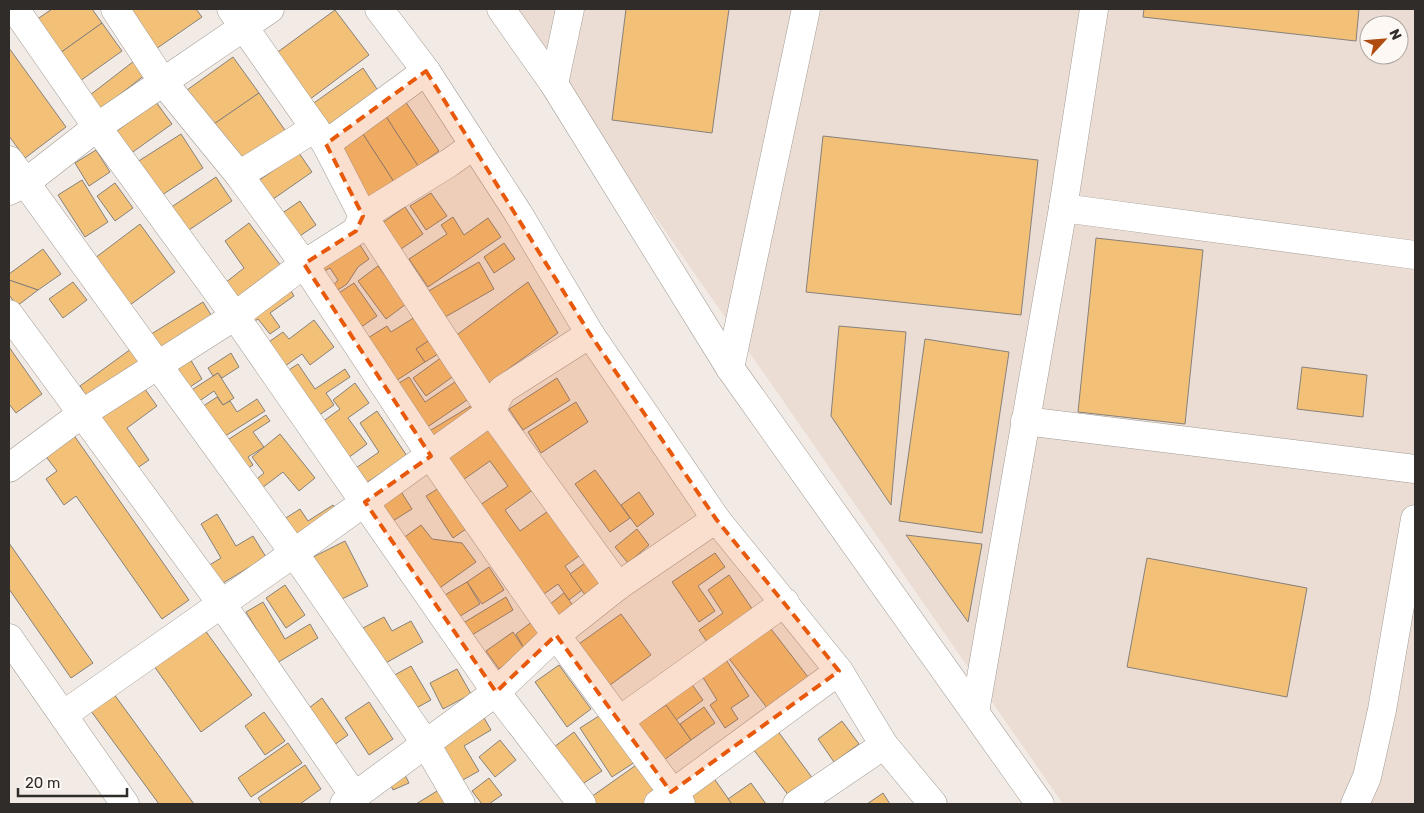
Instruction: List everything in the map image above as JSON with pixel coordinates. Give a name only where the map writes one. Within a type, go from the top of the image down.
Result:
[{"type":"street","points":[[15,9],[97,128],[235,316],[496,692],[582,804]]},
{"type":"street","points":[[115,9],[163,82],[239,175],[304,264],[431,456],[556,635],[620,720],[670,800],[839,671]]},
{"type":"street","points":[[17,187],[163,82],[238,17],[270,9]]},
{"type":"street","points":[[379,9],[426,71],[518,213],[590,334],[716,519],[839,671],[884,745],[932,804]]},
{"type":"street","points":[[501,9],[554,84],[730,368],[1040,804]]},
{"type":"street","points":[[554,84],[570,9]]},
{"type":"street","points":[[730,368],[806,9]]},
{"type":"street","points":[[975,712],[1024,421],[1063,208],[1094,9]]},
{"type":"street","points":[[238,17],[321,136],[363,216],[491,411],[618,586]]},
{"type":"street","points":[[239,175],[321,136],[426,71]]},
{"type":"street","points":[[9,468],[83,413],[235,316],[304,264],[356,231],[363,216],[432,174],[474,145]]},
{"type":"street","points":[[9,160],[17,187],[158,364],[294,553],[426,744],[461,804]]},
{"type":"street","points":[[1063,208],[1415,255]]},
{"type":"street","points":[[9,314],[221,603],[349,800],[496,692],[556,635],[618,586],[716,519]]},
{"type":"street","points":[[63,715],[431,456],[491,411],[502,390],[590,334]]},
{"type":"street","points":[[1024,421],[1415,469]]},
{"type":"street","points":[[1355,804],[1367,777],[1382,710],[1415,519]]},
{"type":"street","points":[[620,720],[785,602]]},
{"type":"street","points":[[9,638],[125,804]]},
{"type":"street","points":[[797,804],[884,745]]},
{"type":"highlighted area","points":[[426,71],[590,334],[716,519],[839,671],[671,792],[556,635],[496,692],[365,502],[431,456],[304,264],[356,231],[363,216],[326,144]]},
{"type":"shaded area","points":[[511,9],[1415,9],[1415,804],[1063,804]]},
{"type":"building","points":[[52,9],[92,9],[102,23],[60,53],[36,20]]},
{"type":"building","points":[[124,9],[196,9],[202,17],[153,51]]},
{"type":"building","points":[[626,9],[729,9],[712,133],[612,120]]},
{"type":"building","points":[[1144,9],[1359,9],[1356,41],[1143,17]]},
{"type":"building","points":[[335,10],[369,55],[309,100],[275,54]]},
{"type":"building","points":[[102,23],[122,51],[80,81],[60,53]]},
{"type":"building","points":[[9,48],[66,127],[25,158],[9,136]]},
{"type":"building","points":[[233,57],[259,93],[211,126],[187,90]]},
{"type":"building","points":[[134,61],[145,75],[101,109],[90,95]]},
{"type":"building","points":[[363,68],[379,92],[328,128],[311,105]]},
{"type":"building","points":[[259,93],[287,133],[238,166],[211,126]]},
{"type":"building","points":[[405,101],[439,151],[418,166],[385,115]]},
{"type":"building","points":[[156,102],[172,124],[130,154],[114,133]]},
{"type":"building","points":[[385,115],[418,166],[394,182],[361,131]]},
{"type":"building","points":[[361,131],[394,182],[367,200],[334,149]]},
{"type":"building","points":[[181,134],[203,168],[156,199],[134,164]]},
{"type":"building","points":[[823,136],[1038,160],[1021,315],[806,292]]},
{"type":"building","points":[[96,150],[110,172],[89,186],[75,163]]},
{"type":"building","points":[[299,153],[312,172],[266,204],[252,185]]},
{"type":"building","points":[[216,177],[232,201],[186,232],[170,208]]},
{"type":"building","points":[[82,180],[108,222],[85,237],[58,195]]},
{"type":"building","points":[[115,183],[133,208],[115,221],[97,196]]},
{"type":"building","points":[[431,193],[447,216],[426,230],[410,206]]},
{"type":"building","points":[[300,201],[316,225],[294,240],[278,216]]},
{"type":"building","points":[[405,207],[423,234],[401,249],[382,223]]},
{"type":"building","points":[[453,217],[464,235],[488,218],[501,237],[428,287],[409,259],[447,234],[441,225]]},
{"type":"building","points":[[249,223],[281,266],[240,305],[225,283],[244,268],[225,241]]},
{"type":"building","points":[[140,224],[175,272],[130,305],[95,258]]},
{"type":"building","points":[[1096,238],[1203,250],[1185,424],[1078,412]]},
{"type":"building","points":[[358,242],[369,259],[358,267],[347,284],[335,292],[332,287],[338,280],[330,268],[319,274],[315,271]]},
{"type":"building","points":[[504,243],[515,259],[494,273],[484,257]]},
{"type":"building","points":[[43,249],[61,274],[38,290],[9,280],[9,274]]},
{"type":"building","points":[[479,262],[494,289],[440,320],[425,293]]},
{"type":"building","points":[[378,266],[406,304],[386,319],[358,281]]},
{"type":"building","points":[[9,280],[38,290],[17,306],[9,295]]},
{"type":"building","points":[[73,282],[87,300],[63,318],[49,299]]},
{"type":"building","points":[[528,282],[558,333],[489,383],[454,337]]},
{"type":"building","points":[[354,283],[377,316],[357,330],[334,296]]},
{"type":"building","points":[[287,284],[294,296],[270,313],[280,327],[270,334],[258,319],[246,327]]},
{"type":"building","points":[[203,302],[213,318],[158,353],[148,336]]},
{"type":"building","points":[[420,314],[430,340],[416,349],[425,362],[391,384],[363,341],[387,326],[391,332]]},
{"type":"building","points":[[314,320],[334,347],[310,365],[302,354],[281,369],[263,346],[283,332],[289,339]]},
{"type":"building","points":[[839,326],[906,332],[891,505],[831,416]]},
{"type":"building","points":[[925,339],[1009,352],[982,533],[899,521]]},
{"type":"building","points":[[430,340],[438,354],[425,362],[416,349]]},
{"type":"building","points":[[9,347],[42,394],[16,413],[9,404]]},
{"type":"building","points":[[131,349],[142,365],[90,402],[80,386]]},
{"type":"building","points":[[231,353],[239,367],[222,378],[218,373],[213,376],[208,368]]},
{"type":"building","points":[[189,357],[202,379],[184,391],[170,368]]},
{"type":"building","points":[[442,357],[455,375],[426,396],[413,378]]},
{"type":"building","points":[[298,364],[315,389],[345,369],[350,377],[326,393],[334,405],[312,420],[281,375]]},
{"type":"building","points":[[1302,367],[1367,375],[1363,417],[1297,409]]},
{"type":"building","points":[[218,373],[234,398],[223,405],[214,391],[195,404],[187,393]]},
{"type":"building","points":[[409,377],[425,402],[455,382],[467,400],[423,430],[394,386]]},
{"type":"building","points":[[557,378],[570,400],[523,430],[509,409]]},
{"type":"building","points":[[355,383],[369,403],[348,418],[367,444],[344,461],[318,425],[340,409],[333,400]]},
{"type":"building","points":[[142,385],[157,406],[127,428],[149,460],[133,471],[96,415]]},
{"type":"building","points":[[217,397],[223,405],[230,401],[237,412],[257,399],[265,411],[222,438],[202,407]]},
{"type":"building","points":[[576,402],[588,422],[541,453],[528,432]]},
{"type":"building","points":[[474,404],[481,415],[433,445],[426,433]]},
{"type":"building","points":[[377,411],[407,456],[363,485],[353,470],[379,452],[360,423]]},
{"type":"building","points":[[266,415],[270,421],[253,432],[264,447],[248,457],[253,465],[245,470],[226,441]]},
{"type":"building","points":[[489,427],[534,489],[505,510],[520,531],[551,509],[582,554],[565,566],[582,590],[569,600],[558,584],[544,594],[480,505],[508,486],[490,461],[460,482],[444,459]]},
{"type":"building","points":[[73,434],[189,600],[162,619],[76,496],[64,505],[46,479],[57,471],[44,454]]},
{"type":"building","points":[[280,434],[315,478],[299,491],[283,472],[258,491],[252,483],[264,473],[252,457]]},
{"type":"building","points":[[595,470],[630,518],[610,532],[575,484]]},
{"type":"building","points":[[439,488],[466,529],[453,538],[426,496]]},
{"type":"building","points":[[400,490],[412,509],[388,524],[376,505]]},
{"type":"building","points":[[639,492],[654,514],[637,527],[621,505]]},
{"type":"building","points":[[333,505],[339,515],[294,543],[281,521],[300,509],[308,521]]},
{"type":"building","points":[[217,514],[236,546],[253,536],[266,557],[218,586],[206,567],[221,558],[201,524]]},
{"type":"building","points":[[421,525],[432,539],[462,543],[476,562],[434,592],[398,542]]},
{"type":"building","points":[[637,529],[649,545],[628,563],[615,547]]},
{"type":"building","points":[[906,535],[982,544],[968,622]]},
{"type":"building","points":[[345,541],[368,586],[334,603],[311,558]]},
{"type":"building","points":[[9,543],[93,663],[71,678],[9,589]]},
{"type":"building","points":[[715,553],[725,567],[698,586],[715,611],[699,622],[672,582]]},
{"type":"building","points":[[1147,558],[1307,588],[1287,697],[1127,667]]},
{"type":"building","points":[[588,561],[605,587],[588,599],[570,574]]},
{"type":"building","points":[[489,567],[504,590],[482,604],[467,582]]},
{"type":"building","points":[[729,575],[757,616],[711,648],[699,630],[723,613],[708,590]]},
{"type":"building","points":[[467,582],[480,604],[452,621],[438,599]]},
{"type":"building","points":[[285,585],[305,615],[286,628],[266,598]]},
{"type":"building","points":[[564,593],[576,610],[560,622],[549,605]]},
{"type":"building","points":[[506,597],[513,610],[472,635],[460,625]]},
{"type":"building","points":[[263,602],[285,639],[310,624],[318,638],[277,663],[246,612]]},
{"type":"building","points":[[621,614],[651,655],[606,688],[576,646]]},
{"type":"building","points":[[384,617],[392,631],[411,621],[423,642],[384,664],[363,628]]},
{"type":"building","points":[[533,621],[547,641],[525,650],[516,634]]},
{"type":"building","points":[[199,622],[252,695],[201,732],[149,659]]},
{"type":"building","points":[[768,625],[808,677],[768,709],[727,656]]},
{"type":"building","points":[[513,632],[525,650],[499,669],[486,651]]},
{"type":"building","points":[[723,655],[749,696],[731,708],[738,719],[725,728],[710,705],[717,700],[699,671]]},
{"type":"building","points":[[559,665],[591,709],[567,727],[535,682]]},
{"type":"building","points":[[411,666],[431,700],[411,711],[391,677]]},
{"type":"building","points":[[457,669],[471,694],[443,709],[430,683]]},
{"type":"building","points":[[691,683],[703,700],[676,720],[664,703]]},
{"type":"building","points":[[111,690],[194,804],[159,804],[88,707]]},
{"type":"building","points":[[322,698],[348,735],[330,748],[305,711]]},
{"type":"building","points":[[369,702],[393,739],[369,755],[345,718]]},
{"type":"building","points":[[666,705],[691,740],[664,760],[638,724]]},
{"type":"building","points":[[704,707],[715,723],[691,740],[680,724]]},
{"type":"building","points":[[264,712],[285,741],[265,755],[245,726]]},
{"type":"building","points":[[602,714],[635,762],[612,777],[580,728]]},
{"type":"building","points":[[483,716],[491,730],[464,746],[479,771],[461,781],[438,742]]},
{"type":"building","points":[[842,721],[859,744],[834,762],[818,739]]},
{"type":"building","points":[[777,730],[816,783],[793,801],[753,749]]},
{"type":"building","points":[[574,732],[602,771],[581,785],[554,747]]},
{"type":"building","points":[[500,740],[516,760],[495,777],[479,757]]},
{"type":"building","points":[[288,743],[302,763],[251,797],[238,778]]},
{"type":"building","points":[[639,763],[661,795],[649,804],[596,804],[591,797]]},
{"type":"building","points":[[305,765],[321,789],[300,804],[262,804],[258,798]]},
{"type":"building","points":[[404,773],[409,783],[393,790],[389,781]]},
{"type":"building","points":[[713,777],[732,804],[695,804],[689,795]]},
{"type":"building","points":[[489,778],[502,795],[489,804],[482,804],[472,791]]},
{"type":"building","points":[[751,783],[766,804],[732,804],[728,799]]},
{"type":"building","points":[[442,788],[452,804],[416,804]]},
{"type":"building","points":[[883,793],[890,804],[867,804]]}]
